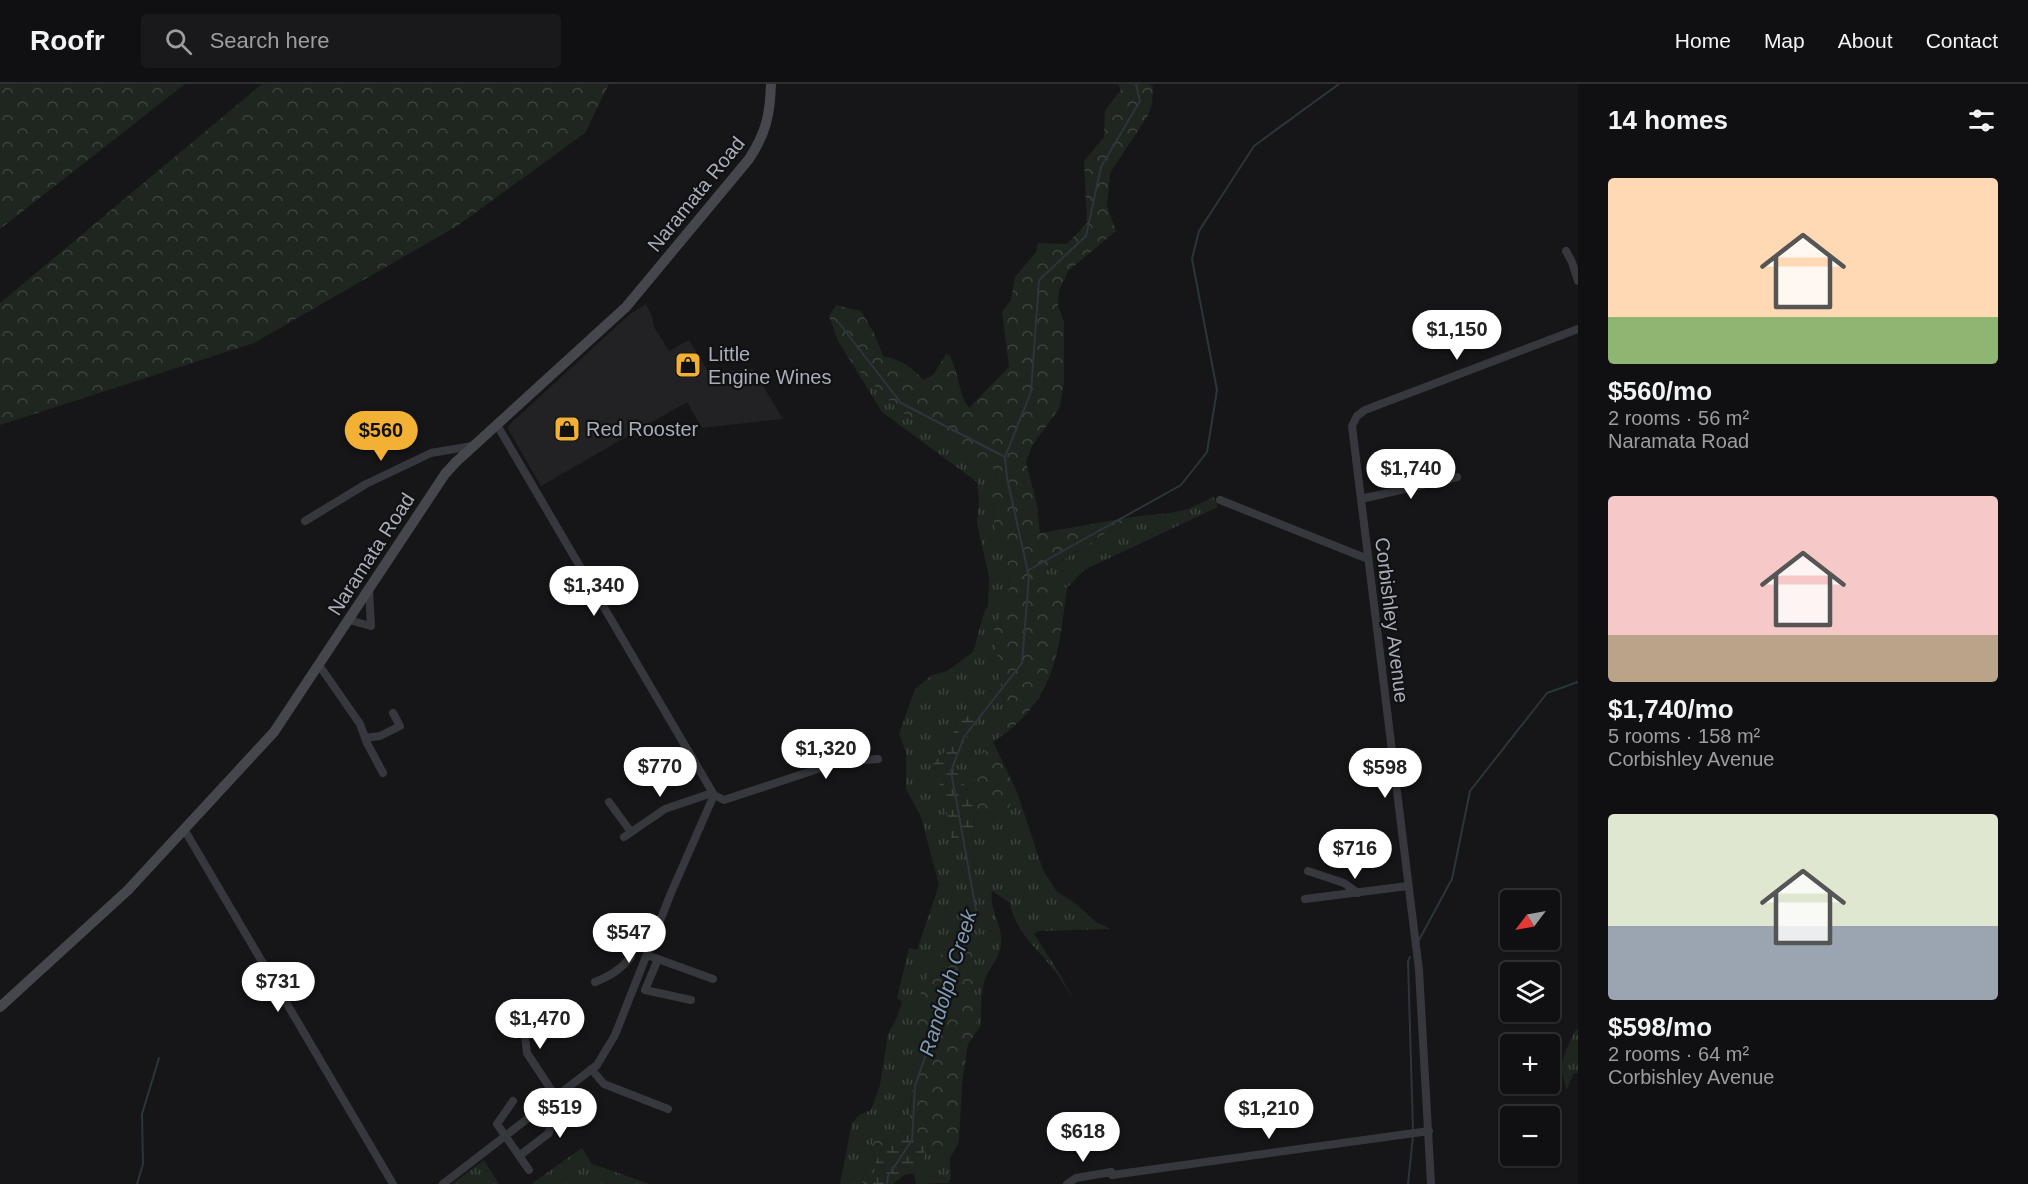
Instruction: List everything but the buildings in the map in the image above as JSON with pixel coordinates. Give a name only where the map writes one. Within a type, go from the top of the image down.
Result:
[{"type":"main road","name":"Naramata Road","points":[[0,1007],[128,890],[274,732],[446,474],[639,293],[749,159],[760,143],[765,130],[771,84]]},
{"type":"street","points":[[1566,251],[1578,281]]},
{"type":"street","name":"Corbishley Avenue","points":[[1431,1184],[1419,970],[1352,433],[1354,419],[1365,410],[1578,329]]},
{"type":"street","points":[[497,425],[713,794],[724,801],[838,762],[878,759]]},
{"type":"street","points":[[305,521],[366,484],[431,453],[474,446]]},
{"type":"street","points":[[1361,499],[1457,477]]},
{"type":"street","points":[[1220,500],[1368,559]]},
{"type":"street","points":[[349,620],[371,627],[369,590]]},
{"type":"street","points":[[319,665],[360,724],[383,773]]},
{"type":"street","points":[[365,738],[380,736],[400,726],[393,713]]},
{"type":"street","points":[[609,801],[628,834],[665,809],[713,794]]},
{"type":"street","points":[[443,1184],[597,1065],[615,1035],[713,794]]},
{"type":"street","points":[[184,829],[393,1184]]},
{"type":"street","points":[[1308,870],[1344,883],[1358,892]]},
{"type":"street","points":[[1305,899],[1408,886]]},
{"type":"street","points":[[595,982],[614,975],[623,967],[631,957],[630,942],[656,930]]},
{"type":"street","points":[[647,955],[713,979]]},
{"type":"street","points":[[657,959],[645,990],[691,1000]]},
{"type":"street","points":[[519,1156],[549,1133],[552,1109],[552,1099],[527,1053],[521,1004]]},
{"type":"street","points":[[591,1069],[604,1084],[668,1109]]},
{"type":"street","points":[[513,1101],[498,1124],[529,1170]]},
{"type":"street","points":[[1067,1184],[1076,1178],[1429,1131]]},
{"type":"shaded area","points":[[646,304],[654,327],[669,351],[689,340],[709,373],[753,369],[783,419],[702,428],[687,402],[541,486],[508,429],[510,424],[630,314]]},
{"type":"green space","points":[[0,84],[185,84],[0,229]]},
{"type":"green space","points":[[262,84],[609,84],[585,133],[457,226],[254,343],[0,425],[0,303]]},
{"type":"green space","points":[[1118,84],[1149,84],[1153,87],[1152,105],[1147,117],[1110,173],[1107,206],[1116,231],[1068,271],[1059,291],[1058,306],[1064,322],[1064,381],[1060,407],[1032,446],[1026,462],[1037,505],[1040,533],[1132,517],[1043,572],[1050,584],[1067,588],[1058,649],[1053,667],[1037,701],[1007,732],[994,628],[1009,599],[1007,552],[994,526],[993,486],[998,471],[900,411],[853,365],[838,341],[829,316],[836,305],[861,311],[875,335],[883,356],[905,364],[923,380],[933,375],[946,354],[950,356],[969,408],[1009,367],[1002,312],[1011,300],[1015,277],[1036,252],[1038,243],[1067,244],[1087,223],[1084,161],[1104,137],[1105,110],[1121,90]]},
{"type":"green space","points":[[853,365],[900,411],[998,471],[993,486],[994,526],[1007,552],[1009,599],[994,628],[1007,732],[993,742],[979,758],[972,798],[954,767],[954,757],[969,735],[978,716],[957,718],[950,747],[933,763],[945,800],[971,840],[974,828],[1007,811],[1017,792],[1043,870],[1057,892],[1075,903],[1096,922],[1111,929],[1038,931],[1034,934],[1074,1000],[1052,968],[1023,933],[1010,903],[992,891],[992,904],[1000,928],[1001,941],[997,958],[984,983],[980,1026],[977,1031],[973,993],[911,1097],[910,1118],[919,1134],[904,1127],[885,1140],[873,1140],[862,1184],[840,1184],[852,1123],[859,1115],[871,1110],[880,1085],[888,1034],[902,1002],[897,998],[909,948],[917,950],[939,885],[921,817],[906,789],[906,752],[899,734],[915,689],[932,675],[947,671],[973,652],[988,606],[989,577],[977,523],[979,500],[977,482],[882,412]]},
{"type":"green space","points":[[1214,497],[1218,507],[1084,570],[1067,588],[1050,584],[1042,573],[1132,517],[1188,509]]},
{"type":"green space","points":[[978,715],[969,735],[954,757],[954,767],[972,798],[974,828],[971,840],[962,843],[952,841],[945,800],[933,763],[950,747],[957,718]]},
{"type":"green space","points":[[993,742],[1017,792],[1007,811],[974,828],[972,798],[979,758]]},
{"type":"green space","points":[[965,939],[972,948],[977,1031],[968,1044],[962,1084],[959,1142],[945,1149],[923,1143],[910,1118],[919,998],[929,971],[948,945]]},
{"type":"green space","points":[[1578,1028],[1578,1073],[1574,1073],[1567,1089],[1562,1073],[1563,1059]]},
{"type":"green space","points":[[905,1126],[919,1134],[925,1147],[923,1164],[914,1173],[904,1175],[893,1184],[873,1184],[876,1161],[885,1140]]},
{"type":"green space","points":[[873,1140],[885,1140],[876,1161],[873,1184],[862,1184]]},
{"type":"green space","points":[[959,1142],[950,1158],[949,1183],[916,1184],[914,1173],[923,1159],[925,1151],[923,1143],[945,1149]]},
{"type":"green space","points":[[582,1148],[592,1164],[650,1184],[531,1184]]},
{"type":"green space","points":[[484,1160],[499,1184],[452,1184]]},
{"type":"waterway","name":"Randolph Creek","points":[[887,1184],[888,1176],[912,1140],[915,1086],[976,910],[951,771],[964,737],[1022,663],[1029,577],[1007,478],[1005,457],[1031,392],[1039,280],[1086,236],[1101,167],[1140,101],[1136,84]]},
{"type":"waterway","points":[[1027,571],[1181,485],[1207,452],[1217,390],[1192,259],[1199,231],[1254,146],[1339,84]]},
{"type":"waterway","points":[[839,323],[901,403],[1005,457]]},
{"type":"waterway","points":[[1419,940],[1452,879],[1470,791],[1547,693],[1578,682]]},
{"type":"waterway","points":[[1410,957],[1408,961],[1413,1130]]},
{"type":"waterway","points":[[137,1184],[143,1164],[142,1114],[159,1058]]},
{"type":"waterway","points":[[1408,1184],[1413,1136]]},
{"type":"place","name":"Little Engine Wines","points":[[688,365]]},
{"type":"place","name":"Red Rooster","points":[[567,429]]}]
